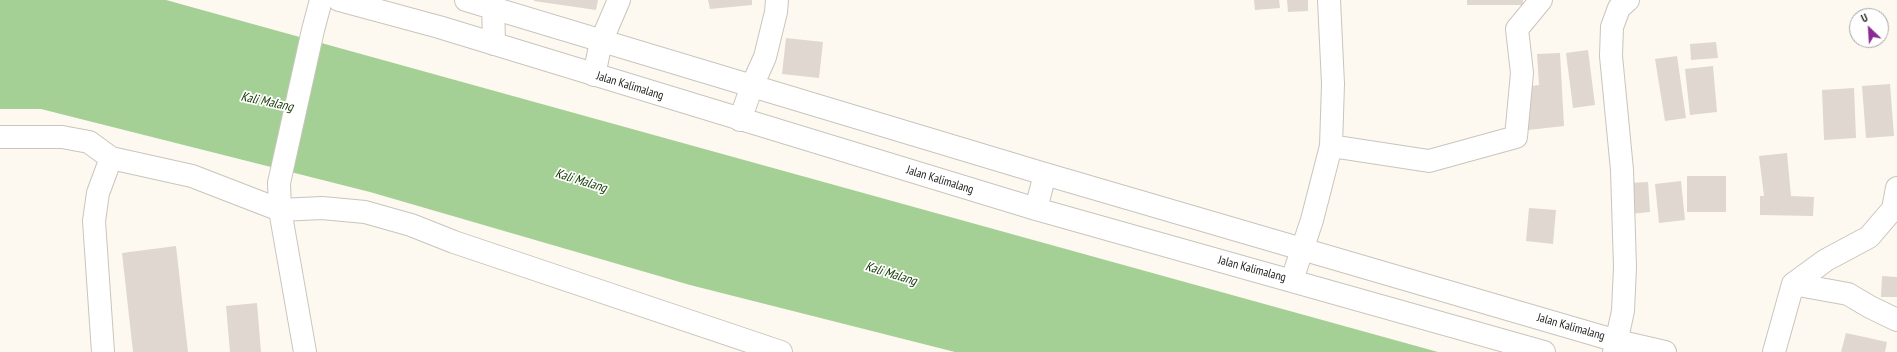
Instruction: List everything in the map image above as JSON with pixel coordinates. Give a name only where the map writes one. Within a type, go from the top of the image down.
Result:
[{"type":"street","points":[[305,352],[280,210],[279,183],[313,30],[322,0]]},
{"type":"street","name":"Jalan Kalimalang","points":[[339,0],[382,6],[494,44],[1036,209],[1544,352]]},
{"type":"street","name":"Jalan Kalimalang","points":[[466,0],[493,4],[601,42],[1301,249],[1615,346],[1665,352]]},
{"type":"street","points":[[594,75],[601,42],[619,0]]},
{"type":"street","points":[[740,120],[752,86],[765,57],[776,12],[777,0]]},
{"type":"street","points":[[1292,280],[1301,249],[1312,220],[1331,146],[1334,84],[1329,0]]},
{"type":"street","points":[[1331,146],[1429,161],[1516,137],[1522,72],[1517,29],[1541,0]]},
{"type":"street","points":[[1615,346],[1623,311],[1625,267],[1622,170],[1611,56],[1612,27],[1619,8],[1628,0]]},
{"type":"street","points":[[493,4],[494,44]]},
{"type":"street","points":[[0,137],[62,137],[89,142],[112,158],[192,176],[280,210],[322,208],[366,212],[411,225],[461,244],[781,352]]},
{"type":"street","points":[[103,352],[94,221],[98,193],[112,158]]},
{"type":"street","points":[[1036,209],[1044,174]]},
{"type":"street","points":[[1774,352],[1793,284],[1826,260],[1868,237],[1893,209],[1897,188]]},
{"type":"street","points":[[1793,284],[1848,294],[1897,320]]},
{"type":"water","name":"Kali Malang","points":[[0,0],[166,0],[1438,352],[955,352],[690,285],[370,192],[41,109],[0,109]]},
{"type":"building","points":[[534,0],[598,0],[596,10]]},
{"type":"building","points":[[708,0],[752,0],[752,5],[710,9]]},
{"type":"building","points":[[1254,0],[1279,0],[1280,8],[1255,10]]},
{"type":"building","points":[[1287,0],[1308,0],[1308,11],[1288,12]]},
{"type":"building","points":[[1467,0],[1523,0],[1523,5],[1467,5]]},
{"type":"building","points":[[786,38],[823,42],[819,78],[782,74]]},
{"type":"building","points":[[1716,42],[1718,58],[1691,60],[1690,44]]},
{"type":"building","points":[[1588,50],[1595,105],[1573,108],[1566,53]]},
{"type":"building","points":[[1560,53],[1564,126],[1528,130],[1524,87],[1539,85],[1537,54]]},
{"type":"building","points":[[1677,56],[1686,118],[1665,121],[1655,59]]},
{"type":"building","points":[[1713,66],[1717,112],[1690,115],[1685,69]]},
{"type":"building","points":[[1890,84],[1894,136],[1866,138],[1862,86]]},
{"type":"building","points":[[1854,88],[1856,138],[1824,140],[1822,90]]},
{"type":"building","points":[[1787,153],[1791,196],[1814,197],[1813,216],[1760,215],[1760,196],[1764,196],[1759,156]]},
{"type":"building","points":[[1687,176],[1726,176],[1726,212],[1687,212]]},
{"type":"building","points":[[1681,181],[1685,220],[1659,223],[1655,184]]},
{"type":"building","points":[[1648,182],[1650,212],[1630,214],[1629,183]]},
{"type":"building","points":[[1529,208],[1556,210],[1553,244],[1526,241]]},
{"type":"building","points":[[176,246],[188,352],[133,352],[122,253]]},
{"type":"building","points":[[1882,276],[1897,277],[1897,297],[1881,297]]},
{"type":"building","points":[[257,303],[261,352],[230,352],[226,306]]},
{"type":"building","points":[[1846,333],[1887,342],[1885,352],[1841,352]]}]
